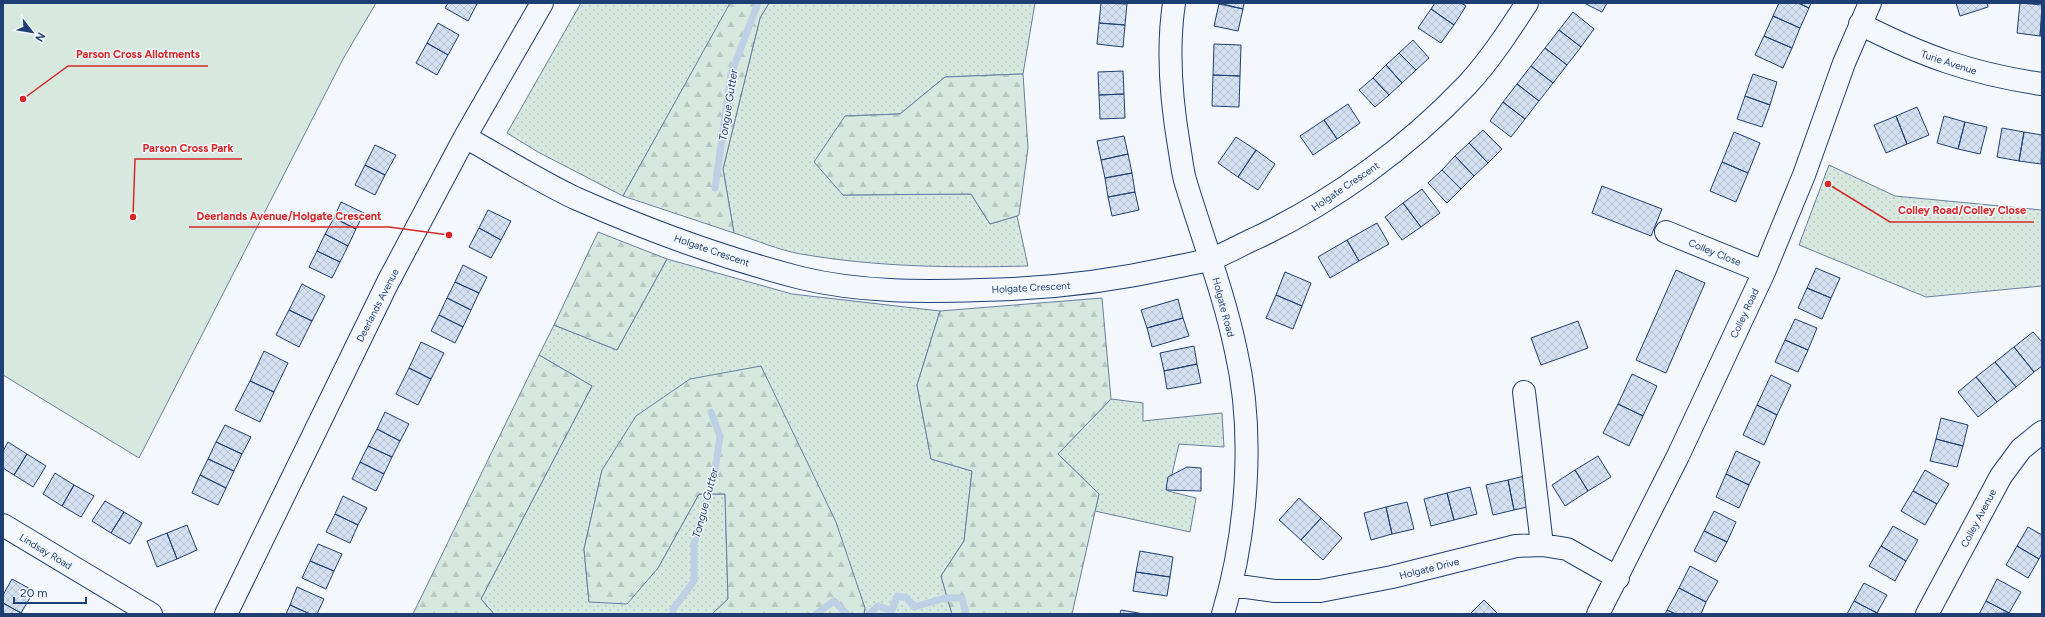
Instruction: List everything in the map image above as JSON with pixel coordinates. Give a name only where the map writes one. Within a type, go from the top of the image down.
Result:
[{"type":"street","name":"Deerlands Avenue","points":[[226,614],[388,282],[465,137],[542,3]]},
{"type":"street","name":"Holgate Road","points":[[1174,3],[1171,51],[1172,97],[1185,178],[1211,259],[1237,352],[1245,412],[1243,512],[1239,553],[1232,585],[1223,614]]},
{"type":"street","name":"Holgate Crescent","points":[[465,137],[574,197],[650,228],[736,260],[804,278],[870,289],[926,292],[999,290],[1079,284],[1138,275],[1211,259],[1277,228],[1331,197],[1382,161],[1430,121],[1468,83],[1507,34],[1527,3]]},
{"type":"street","name":"Colley Road","points":[[1598,614],[1618,578],[1678,456],[1764,272],[1798,189],[1860,24],[1870,3]]},
{"type":"street","name":"Turie Avenue","points":[[1860,24],[1903,46],[1953,65],[2004,79],[2042,84]]},
{"type":"street","name":"Colley Close","points":[[1666,232],[1764,272]]},
{"type":"street","points":[[1524,392],[1542,545]]},
{"type":"street","name":"Colley Avenue","points":[[1927,614],[2001,476],[2021,450],[2042,432]]},
{"type":"street","name":"Lindsay Road","points":[[3,525],[151,614]]},
{"type":"street","name":"Holgate Drive","points":[[1232,585],[1275,591],[1320,591],[1392,577],[1516,546],[1542,545],[1567,549],[1618,578]]},
{"type":"green space","points":[[3,3],[376,3],[343,59],[139,458],[3,375]]},
{"type":"green space","points":[[581,3],[731,3],[623,196],[538,152],[507,133]]},
{"type":"green space","points":[[730,3],[769,3],[760,18],[723,169],[734,233],[623,196]]},
{"type":"green space","points":[[769,3],[1035,3],[1023,74],[945,77],[900,114],[845,116],[843,195],[971,194],[990,224],[1017,216],[1028,266],[943,267],[857,262],[792,252],[734,233],[723,169],[760,18]]},
{"type":"green space","points":[[1023,74],[1028,148],[1019,215],[1017,216],[990,224],[971,194],[843,195],[814,162],[845,116],[900,114],[945,77]]},
{"type":"green space","points":[[1829,165],[1895,196],[2042,210],[2042,286],[1926,297],[1799,245]]},
{"type":"green space","points":[[598,232],[667,259],[617,350],[554,325]]},
{"type":"green space","points":[[667,259],[792,294],[940,311],[917,385],[931,459],[972,471],[964,541],[941,576],[952,614],[864,614],[865,608],[761,366],[602,470],[584,549],[589,602],[658,568],[699,494],[725,494],[728,599],[712,614],[494,614],[481,599],[592,386],[539,355],[554,325],[617,350]]},
{"type":"green space","points":[[1102,298],[1111,399],[1058,454],[1099,494],[1072,614],[952,614],[941,576],[964,541],[972,471],[931,459],[917,385],[940,311]]},
{"type":"green space","points":[[539,355],[592,386],[481,599],[494,614],[413,614]]},
{"type":"green space","points":[[761,366],[836,522],[865,608],[864,614],[712,614],[728,599],[725,494],[699,494],[658,568],[627,604],[589,602],[584,549],[602,470],[636,416],[690,379]]},
{"type":"green space","points":[[1111,399],[1143,403],[1143,421],[1222,413],[1224,447],[1179,444],[1168,491],[1196,498],[1190,532],[1095,511],[1099,494],[1058,454]]},
{"type":"building","points":[[448,3],[477,4],[468,21],[445,8]]},
{"type":"building","points":[[1101,3],[1127,4],[1125,25],[1099,23]]},
{"type":"building","points":[[1219,3],[1244,3],[1243,9]]},
{"type":"building","points":[[1435,3],[1461,3],[1466,6],[1454,25],[1431,9]]},
{"type":"building","points":[[1584,3],[1607,3],[1602,12]]},
{"type":"building","points":[[1779,3],[1798,3],[1809,8],[1800,28],[1773,16]]},
{"type":"building","points":[[1798,3],[1811,3],[1809,8]]},
{"type":"building","points":[[1956,3],[1987,3],[1988,7],[1960,16]]},
{"type":"building","points":[[2020,3],[2042,5],[2040,36],[2017,33]]},
{"type":"building","points":[[1219,4],[1243,9],[1238,31],[1214,26]]},
{"type":"building","points":[[1431,9],[1454,25],[1441,43],[1418,28]]},
{"type":"building","points":[[1573,12],[1594,29],[1581,47],[1559,30]]},
{"type":"building","points":[[1773,16],[1800,28],[1792,48],[1764,36]]},
{"type":"building","points":[[2042,17],[2042,36],[2040,36]]},
{"type":"building","points":[[438,23],[459,35],[448,55],[427,43]]},
{"type":"building","points":[[1099,23],[1125,25],[1123,47],[1097,44]]},
{"type":"building","points":[[1559,30],[1581,47],[1567,65],[1545,48]]},
{"type":"building","points":[[1764,36],[1792,48],[1783,68],[1755,55]]},
{"type":"building","points":[[1413,40],[1429,58],[1416,70],[1399,53]]},
{"type":"building","points":[[427,43],[448,55],[437,75],[416,63]]},
{"type":"building","points":[[1214,44],[1241,45],[1240,76],[1213,75]]},
{"type":"building","points":[[1545,48],[1567,65],[1553,83],[1531,66]]},
{"type":"building","points":[[1399,53],[1416,70],[1402,83],[1386,65]]},
{"type":"building","points":[[1386,65],[1402,83],[1389,95],[1373,78]]},
{"type":"building","points":[[1531,66],[1553,83],[1539,101],[1517,84]]},
{"type":"building","points":[[1123,71],[1124,94],[1099,95],[1098,72]]},
{"type":"building","points":[[1753,74],[1777,82],[1770,105],[1745,96]]},
{"type":"building","points":[[1213,75],[1240,76],[1239,107],[1212,106]]},
{"type":"building","points":[[1373,78],[1389,95],[1375,107],[1359,90]]},
{"type":"building","points":[[1517,84],[1539,101],[1525,119],[1503,102]]},
{"type":"building","points":[[1124,94],[1125,118],[1100,119],[1099,95]]},
{"type":"building","points":[[1745,96],[1770,105],[1762,127],[1737,119]]},
{"type":"building","points":[[1503,102],[1525,119],[1511,137],[1490,121]]},
{"type":"building","points":[[1348,104],[1360,123],[1337,139],[1324,120]]},
{"type":"building","points":[[1917,107],[1929,135],[1907,144],[1896,116]]},
{"type":"building","points":[[1896,116],[1907,144],[1886,153],[1874,125]]},
{"type":"building","points":[[1944,116],[1965,122],[1958,149],[1937,143]]},
{"type":"building","points":[[1324,120],[1337,139],[1313,155],[1300,136]]},
{"type":"building","points":[[1965,122],[1987,127],[1980,154],[1958,149]]},
{"type":"building","points":[[2002,128],[2024,132],[2019,161],[1997,157]]},
{"type":"building","points":[[1483,130],[1502,149],[1488,163],[1469,143]]},
{"type":"building","points":[[1734,132],[1760,143],[1748,173],[1722,162]]},
{"type":"building","points":[[2024,132],[2042,135],[2041,164],[2019,161]]},
{"type":"building","points":[[1124,136],[1128,154],[1101,160],[1097,141]]},
{"type":"building","points":[[1236,137],[1256,150],[1238,177],[1218,163]]},
{"type":"building","points":[[1469,143],[1488,163],[1474,176],[1455,156]]},
{"type":"building","points":[[375,145],[396,155],[385,175],[365,165]]},
{"type":"building","points":[[1256,150],[1275,164],[1258,190],[1238,177]]},
{"type":"building","points":[[1128,154],[1132,173],[1105,178],[1101,160]]},
{"type":"building","points":[[1455,156],[1474,176],[1461,189],[1442,170]]},
{"type":"building","points":[[1722,162],[1748,173],[1736,202],[1710,191]]},
{"type":"building","points":[[365,165],[385,175],[375,195],[355,185]]},
{"type":"building","points":[[1442,170],[1461,189],[1447,203],[1428,183]]},
{"type":"building","points":[[1132,173],[1135,192],[1108,197],[1105,178]]},
{"type":"building","points":[[1602,186],[1662,209],[1651,236],[1592,213]]},
{"type":"building","points":[[1422,189],[1440,213],[1421,227],[1403,203]]},
{"type":"building","points":[[1135,192],[1139,210],[1112,216],[1108,197]]},
{"type":"building","points":[[341,202],[364,213],[356,229],[334,218]]},
{"type":"building","points":[[1403,203],[1421,227],[1402,240],[1385,217]]},
{"type":"building","points":[[488,210],[511,221],[501,240],[479,228]]},
{"type":"building","points":[[334,218],[356,229],[348,246],[325,234]]},
{"type":"building","points":[[1377,223],[1389,244],[1359,261],[1347,240]]},
{"type":"building","points":[[479,228],[501,240],[491,258],[469,247]]},
{"type":"building","points":[[325,234],[348,246],[340,262],[317,251]]},
{"type":"building","points":[[1347,240],[1359,261],[1330,278],[1318,257]]},
{"type":"building","points":[[317,251],[340,262],[332,278],[309,267]]},
{"type":"building","points":[[463,265],[487,277],[479,293],[455,282]]},
{"type":"building","points":[[1816,268],[1840,278],[1831,298],[1807,288]]},
{"type":"building","points":[[1676,270],[1705,283],[1666,373],[1636,360]]},
{"type":"building","points":[[1285,272],[1311,283],[1302,306],[1276,295]]},
{"type":"building","points":[[455,282],[479,293],[471,310],[447,298]]},
{"type":"building","points":[[302,284],[325,296],[312,321],[289,310]]},
{"type":"building","points":[[1807,288],[1831,298],[1822,319],[1798,308]]},
{"type":"building","points":[[1276,295],[1302,306],[1293,329],[1266,318]]},
{"type":"building","points":[[447,298],[471,310],[463,327],[439,315]]},
{"type":"building","points":[[1178,299],[1183,318],[1147,328],[1141,310]]},
{"type":"building","points":[[289,310],[312,321],[299,347],[276,335]]},
{"type":"building","points":[[439,315],[463,327],[455,343],[431,331]]},
{"type":"building","points":[[1183,318],[1189,336],[1152,347],[1147,328]]},
{"type":"building","points":[[1795,319],[1817,328],[1808,350],[1785,340]]},
{"type":"building","points":[[1578,321],[1588,348],[1541,365],[1531,338]]},
{"type":"building","points":[[2033,332],[2042,342],[2042,366],[2034,372],[2014,347]]},
{"type":"building","points":[[1785,340],[1808,350],[1798,372],[1775,362]]},
{"type":"building","points":[[421,342],[444,353],[431,379],[409,368]]},
{"type":"building","points":[[1194,346],[1197,364],[1164,371],[1160,353]]},
{"type":"building","points":[[2014,347],[2034,372],[2016,387],[1995,362]]},
{"type":"building","points":[[264,351],[288,363],[274,392],[250,381]]},
{"type":"building","points":[[1995,362],[2016,387],[1997,402],[1976,377]]},
{"type":"building","points":[[1197,364],[1201,383],[1167,389],[1164,371]]},
{"type":"building","points":[[409,368],[431,379],[418,405],[396,394]]},
{"type":"building","points":[[1632,374],[1657,386],[1643,416],[1618,404]]},
{"type":"building","points":[[1771,375],[1791,385],[1777,415],[1757,405]]},
{"type":"building","points":[[1976,377],[1997,402],[1978,417],[1958,392]]},
{"type":"building","points":[[250,381],[274,392],[260,422],[235,410]]},
{"type":"building","points":[[1618,404],[1643,416],[1629,446],[1603,433]]},
{"type":"building","points":[[1757,405],[1777,415],[1764,445],[1743,435]]},
{"type":"building","points":[[385,412],[409,424],[400,441],[377,429]]},
{"type":"building","points":[[1941,418],[1968,425],[1963,446],[1936,439]]},
{"type":"building","points":[[225,425],[251,437],[242,454],[216,442]]},
{"type":"building","points":[[377,429],[400,441],[392,457],[368,446]]},
{"type":"building","points":[[1936,439],[1963,446],[1957,467],[1930,461]]},
{"type":"building","points":[[8,442],[27,454],[14,475],[3,468],[3,451]]},
{"type":"building","points":[[216,442],[242,454],[234,471],[208,459]]},
{"type":"building","points":[[368,446],[392,457],[384,474],[360,462]]},
{"type":"building","points":[[1736,451],[1760,462],[1749,485],[1726,474]]},
{"type":"building","points":[[27,454],[46,466],[33,487],[14,475]]},
{"type":"building","points":[[1598,456],[1611,477],[1588,491],[1575,470]]},
{"type":"building","points":[[208,459],[234,471],[226,488],[200,475]]},
{"type":"building","points":[[360,462],[384,474],[376,491],[352,479]]},
{"type":"building","points":[[1187,467],[1201,468],[1201,491],[1166,490],[1168,477]]},
{"type":"building","points":[[1575,470],[1588,491],[1565,506],[1552,485]]},
{"type":"building","points":[[1925,470],[1949,484],[1937,504],[1913,491]]},
{"type":"building","points":[[55,473],[74,485],[62,506],[43,494]]},
{"type":"building","points":[[1726,474],[1749,485],[1739,508],[1716,497]]},
{"type":"building","points":[[200,475],[226,488],[218,505],[192,493]]},
{"type":"building","points":[[1529,475],[1536,505],[1514,510],[1508,480]]},
{"type":"building","points":[[1508,480],[1514,510],[1493,515],[1486,485]]},
{"type":"building","points":[[74,485],[94,496],[81,517],[62,506]]},
{"type":"building","points":[[1470,487],[1477,514],[1454,520],[1447,493]]},
{"type":"building","points":[[1913,491],[1937,504],[1925,525],[1901,511]]},
{"type":"building","points":[[1447,493],[1454,520],[1431,526],[1424,499]]},
{"type":"building","points":[[343,496],[367,508],[358,525],[335,514]]},
{"type":"building","points":[[1299,498],[1321,518],[1301,540],[1279,520]]},
{"type":"building","points":[[105,501],[124,512],[111,533],[92,521]]},
{"type":"building","points":[[1407,502],[1414,529],[1392,534],[1386,507]]},
{"type":"building","points":[[1386,507],[1392,534],[1371,540],[1364,513]]},
{"type":"building","points":[[1714,511],[1736,522],[1727,542],[1704,531]]},
{"type":"building","points":[[124,512],[142,523],[130,544],[111,533]]},
{"type":"building","points":[[335,514],[358,525],[350,543],[326,532]]},
{"type":"building","points":[[1321,518],[1342,538],[1323,560],[1301,540]]},
{"type":"building","points":[[187,525],[197,550],[177,559],[167,533]]},
{"type":"building","points":[[1893,526],[1918,540],[1906,561],[1881,546]]},
{"type":"building","points":[[2028,527],[2042,535],[2042,553],[2039,559],[2017,546]]},
{"type":"building","points":[[1704,531],[1727,542],[1716,562],[1694,551]]},
{"type":"building","points":[[167,533],[177,559],[157,567],[147,541]]},
{"type":"building","points":[[318,544],[342,554],[334,571],[310,561]]},
{"type":"building","points":[[1881,546],[1906,561],[1895,581],[1869,566]]},
{"type":"building","points":[[2017,546],[2039,559],[2028,578],[2006,565]]},
{"type":"building","points":[[1140,551],[1173,557],[1170,577],[1136,572]]},
{"type":"building","points":[[310,561],[334,571],[326,589],[302,578]]},
{"type":"building","points":[[1690,566],[1718,581],[1706,602],[1679,588]]},
{"type":"building","points":[[1136,572],[1170,577],[1167,596],[1133,591]]},
{"type":"building","points":[[12,579],[34,591],[21,613],[3,603],[3,595]]},
{"type":"building","points":[[1997,579],[2021,592],[2009,613],[1986,601]]},
{"type":"building","points":[[1864,583],[1887,595],[1877,613],[1854,601]]},
{"type":"building","points":[[297,587],[324,599],[317,614],[310,614],[290,605]]},
{"type":"building","points":[[1679,588],[1706,602],[1701,614],[1676,614],[1667,610]]},
{"type":"building","points":[[1484,600],[1498,614],[1470,614]]},
{"type":"building","points":[[1854,601],[1877,613],[1847,614]]},
{"type":"building","points":[[1986,601],[2009,613],[1979,614]]},
{"type":"building","points":[[3,603],[21,613],[3,614]]},
{"type":"building","points":[[290,605],[310,614],[286,614]]},
{"type":"building","points":[[1121,610],[1144,614],[1120,614]]},
{"type":"building","points":[[1667,610],[1676,614],[1665,614]]},
{"type":"waterway","name":"Tongue Gutter","points":[[715,188],[731,74],[758,3]]},
{"type":"waterway","name":"Tongue Gutter","points":[[673,614],[673,609],[694,581],[694,544],[714,477],[720,436],[711,412]]},
{"type":"waterway","points":[[869,614],[878,606],[892,611],[897,596],[907,598],[914,607],[945,598],[962,598],[966,614]]},
{"type":"waterway","points":[[816,614],[834,601],[847,614]]},
{"type":"place","name":"Parson Cross Allotments","points":[[23,99]]},
{"type":"place","name":"Colley Road/Colley Close","points":[[1828,184]]},
{"type":"place","name":"Parson Cross Park","points":[[133,217]]},
{"type":"place","name":"Deerlands Avenue/Holgate Crescent","points":[[449,235]]}]
